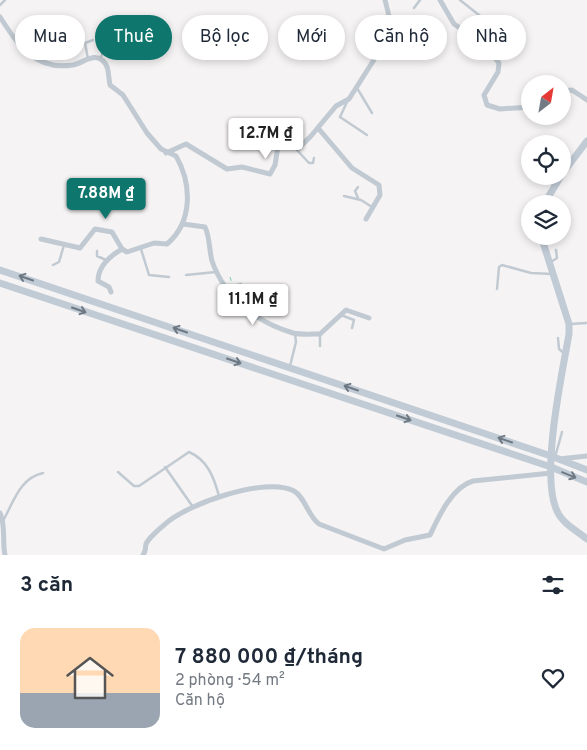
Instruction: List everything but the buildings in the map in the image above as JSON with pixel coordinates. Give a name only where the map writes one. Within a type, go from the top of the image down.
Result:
[{"type":"street","points":[[166,153],[186,144],[227,169],[242,167],[268,174],[272,173],[278,146],[296,149],[318,128],[336,106],[347,101],[377,55],[380,36],[390,20],[384,0]]},
{"type":"street","points":[[440,0],[457,26]]},
{"type":"street","points":[[0,17],[12,36],[28,54],[43,63],[70,65],[88,59],[95,59]]},
{"type":"street","points":[[41,239],[80,248],[95,229],[112,232],[122,249],[127,252],[157,242],[167,244],[182,224],[188,202],[187,185],[178,158],[166,153],[150,136],[123,94],[110,85],[107,67],[101,60]]},
{"type":"street","points":[[496,60],[500,68],[484,95],[487,105],[500,109],[521,107]]},
{"type":"street","points":[[571,90],[587,100]]},
{"type":"street","points":[[318,128],[352,168],[377,182],[380,195],[366,219]]},
{"type":"street","points":[[571,162],[587,141]]},
{"type":"street","points":[[549,195],[554,186]]},
{"type":"street","points":[[182,224],[202,226],[206,229],[212,259],[225,288],[239,304],[255,315],[295,334],[320,334],[340,315],[349,310],[369,318]]},
{"type":"street","points":[[544,245],[569,324],[555,457],[551,470],[557,512],[563,520],[587,540]]},
{"type":"street","points":[[111,292],[109,287],[98,279],[106,260],[122,249]]},
{"type":"street","points":[[0,270],[555,457],[587,470]]},
{"type":"street","points":[[0,283],[587,482]]},
{"type":"street","points":[[555,457],[587,456]]},
{"type":"street","points":[[143,555],[148,542],[163,526],[193,507],[220,496],[256,489],[289,489],[297,492],[311,516],[319,524],[384,548],[399,542],[430,535],[440,512],[452,500],[462,484],[551,470]]},
{"type":"street","points":[[0,513],[3,521],[1,539],[5,555]]},
{"type":"lane","points":[[0,6],[5,0]]},
{"type":"lane","points":[[414,8],[420,0]]},
{"type":"lane","points":[[460,0],[479,15]]},
{"type":"lane","points":[[88,59],[85,43],[93,40]]},
{"type":"lane","points":[[43,63],[46,60]]},
{"type":"lane","points":[[356,87],[366,99],[372,113]]},
{"type":"lane","points":[[347,101],[340,117],[367,134]]},
{"type":"lane","points":[[296,149],[309,163],[313,163],[314,158]]},
{"type":"lane","points":[[358,187],[355,191],[359,199]]},
{"type":"lane","points":[[344,196],[359,199],[372,207]]},
{"type":"lane","points":[[53,265],[60,262],[64,245]]},
{"type":"lane","points":[[140,247],[149,274],[168,277]]},
{"type":"lane","points":[[97,250],[97,256],[106,260]]},
{"type":"lane","points":[[550,262],[557,259],[556,250]]},
{"type":"lane","points":[[497,289],[500,267],[502,265],[531,272],[553,274]]},
{"type":"lane","points":[[186,275],[217,272]]},
{"type":"lane","points":[[225,288],[241,284]]},
{"type":"lane","points":[[340,315],[354,320],[352,328]]},
{"type":"lane","points":[[569,324],[587,323]]},
{"type":"lane","points":[[289,367],[296,342],[295,334]]},
{"type":"lane","points":[[320,334],[320,346]]},
{"type":"lane","points":[[558,338],[559,349],[566,354]]},
{"type":"lane","points":[[555,457],[562,432]]},
{"type":"lane","points":[[118,472],[134,486],[139,486],[189,452],[211,470],[220,496]]},
{"type":"lane","points":[[165,467],[193,507]]},
{"type":"lane","points":[[3,521],[26,480],[43,473]]},
{"type":"path","points":[[230,277],[233,286]]}]
